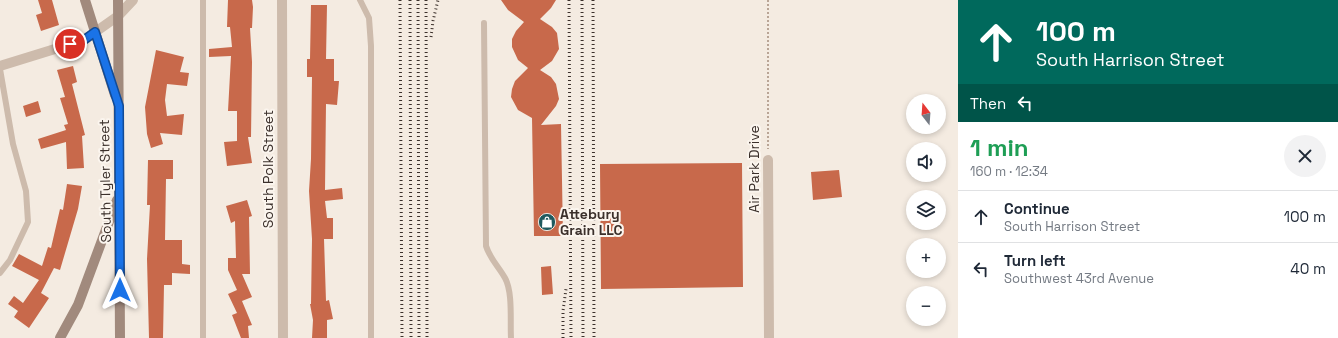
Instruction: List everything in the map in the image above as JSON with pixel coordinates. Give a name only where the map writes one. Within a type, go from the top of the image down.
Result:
[{"type":"main road","points":[[85,0],[119,106]]},
{"type":"main road","name":"South Tyler Street","points":[[118,0],[120,338]]},
{"type":"main road","points":[[60,338],[78,305],[120,194]]},
{"type":"street","points":[[0,66],[84,40],[118,16],[133,0]]},
{"type":"street","name":"South Polk Street","points":[[282,0],[283,338]]},
{"type":"street","name":"Air Park Drive","points":[[768,160],[769,338]]},
{"type":"lane","points":[[203,0],[203,338]]},
{"type":"lane","points":[[360,0],[368,18],[371,46],[371,338]]},
{"type":"lane","points":[[484,23],[486,246],[489,255],[506,279],[509,288],[511,338]]},
{"type":"lane","points":[[0,70],[14,144],[26,191],[28,222],[10,260],[0,273]]},
{"type":"path","name":"Air Park Drive","points":[[768,0],[768,160]]},
{"type":"building","points":[[38,0],[52,0],[59,25],[41,31],[36,15],[42,13]]},
{"type":"building","points":[[228,0],[252,0],[253,7],[252,28],[250,28],[252,62],[251,137],[248,137],[252,163],[227,166],[224,142],[237,141],[237,111],[228,111],[231,56],[209,57],[209,49],[232,47],[230,27],[227,27]]},
{"type":"building","points":[[501,0],[556,0],[551,8],[540,19],[552,27],[557,33],[559,49],[552,61],[540,70],[551,77],[556,84],[559,99],[556,106],[541,125],[561,124],[563,236],[534,236],[532,118],[518,110],[511,97],[515,81],[528,68],[518,60],[512,47],[512,39],[516,31],[524,22],[508,10]]},
{"type":"building","points":[[311,5],[327,5],[326,59],[334,59],[334,81],[339,81],[337,105],[326,104],[325,190],[342,188],[343,199],[325,201],[327,218],[333,218],[333,239],[324,239],[326,301],[329,300],[333,319],[327,320],[327,338],[312,338],[313,320],[310,304],[312,239],[309,191],[312,77],[307,77],[307,59],[310,59]]},
{"type":"building","points":[[156,50],[184,57],[180,72],[189,73],[187,86],[167,84],[165,100],[167,116],[184,114],[182,135],[160,133],[163,144],[151,148],[147,134],[145,107]]},
{"type":"building","points":[[73,66],[77,82],[72,84],[85,135],[82,136],[84,168],[67,169],[66,142],[41,149],[38,139],[66,130],[64,125],[68,124],[60,98],[65,97],[57,70]]},
{"type":"building","points":[[38,101],[41,112],[26,117],[23,106]]},
{"type":"building","points":[[148,160],[173,160],[173,179],[166,179],[165,240],[182,240],[182,264],[190,265],[190,274],[172,273],[172,285],[164,285],[163,338],[149,338],[147,259],[150,205],[147,205]]},
{"type":"building","points":[[742,163],[743,287],[601,289],[600,164]]},
{"type":"building","points":[[839,170],[842,197],[813,200],[811,172]]},
{"type":"building","points":[[67,184],[82,186],[78,209],[60,270],[54,268],[41,293],[49,298],[29,328],[14,317],[18,311],[8,304],[14,296],[23,303],[39,280],[12,266],[19,254],[42,266],[48,247],[51,248],[60,209],[63,210]]},
{"type":"building","points":[[247,200],[252,216],[249,217],[250,274],[242,274],[252,297],[242,301],[252,325],[248,326],[249,338],[241,338],[232,315],[237,313],[228,294],[237,290],[228,270],[228,258],[236,258],[235,221],[231,223],[226,206]]},
{"type":"building","points":[[551,266],[553,294],[542,295],[541,267]]},
{"type":"railway","points":[[400,0],[402,338]]},
{"type":"railway","points":[[410,0],[411,338]]},
{"type":"railway","points":[[418,0],[419,338]]},
{"type":"railway","points":[[426,0],[427,338]]},
{"type":"railway","points":[[431,37],[438,0]]},
{"type":"railway","points":[[569,0],[571,338]]},
{"type":"railway","points":[[582,0],[583,338]]},
{"type":"railway","points":[[593,0],[594,338]]},
{"type":"railway","points":[[563,338],[563,311],[566,289]]},
{"type":"place","name":"Attebury Grain LLC","points":[[547,222]]},
{"type":"route","points":[[70,44],[84,40],[95,32],[119,106],[120,290]]}]
